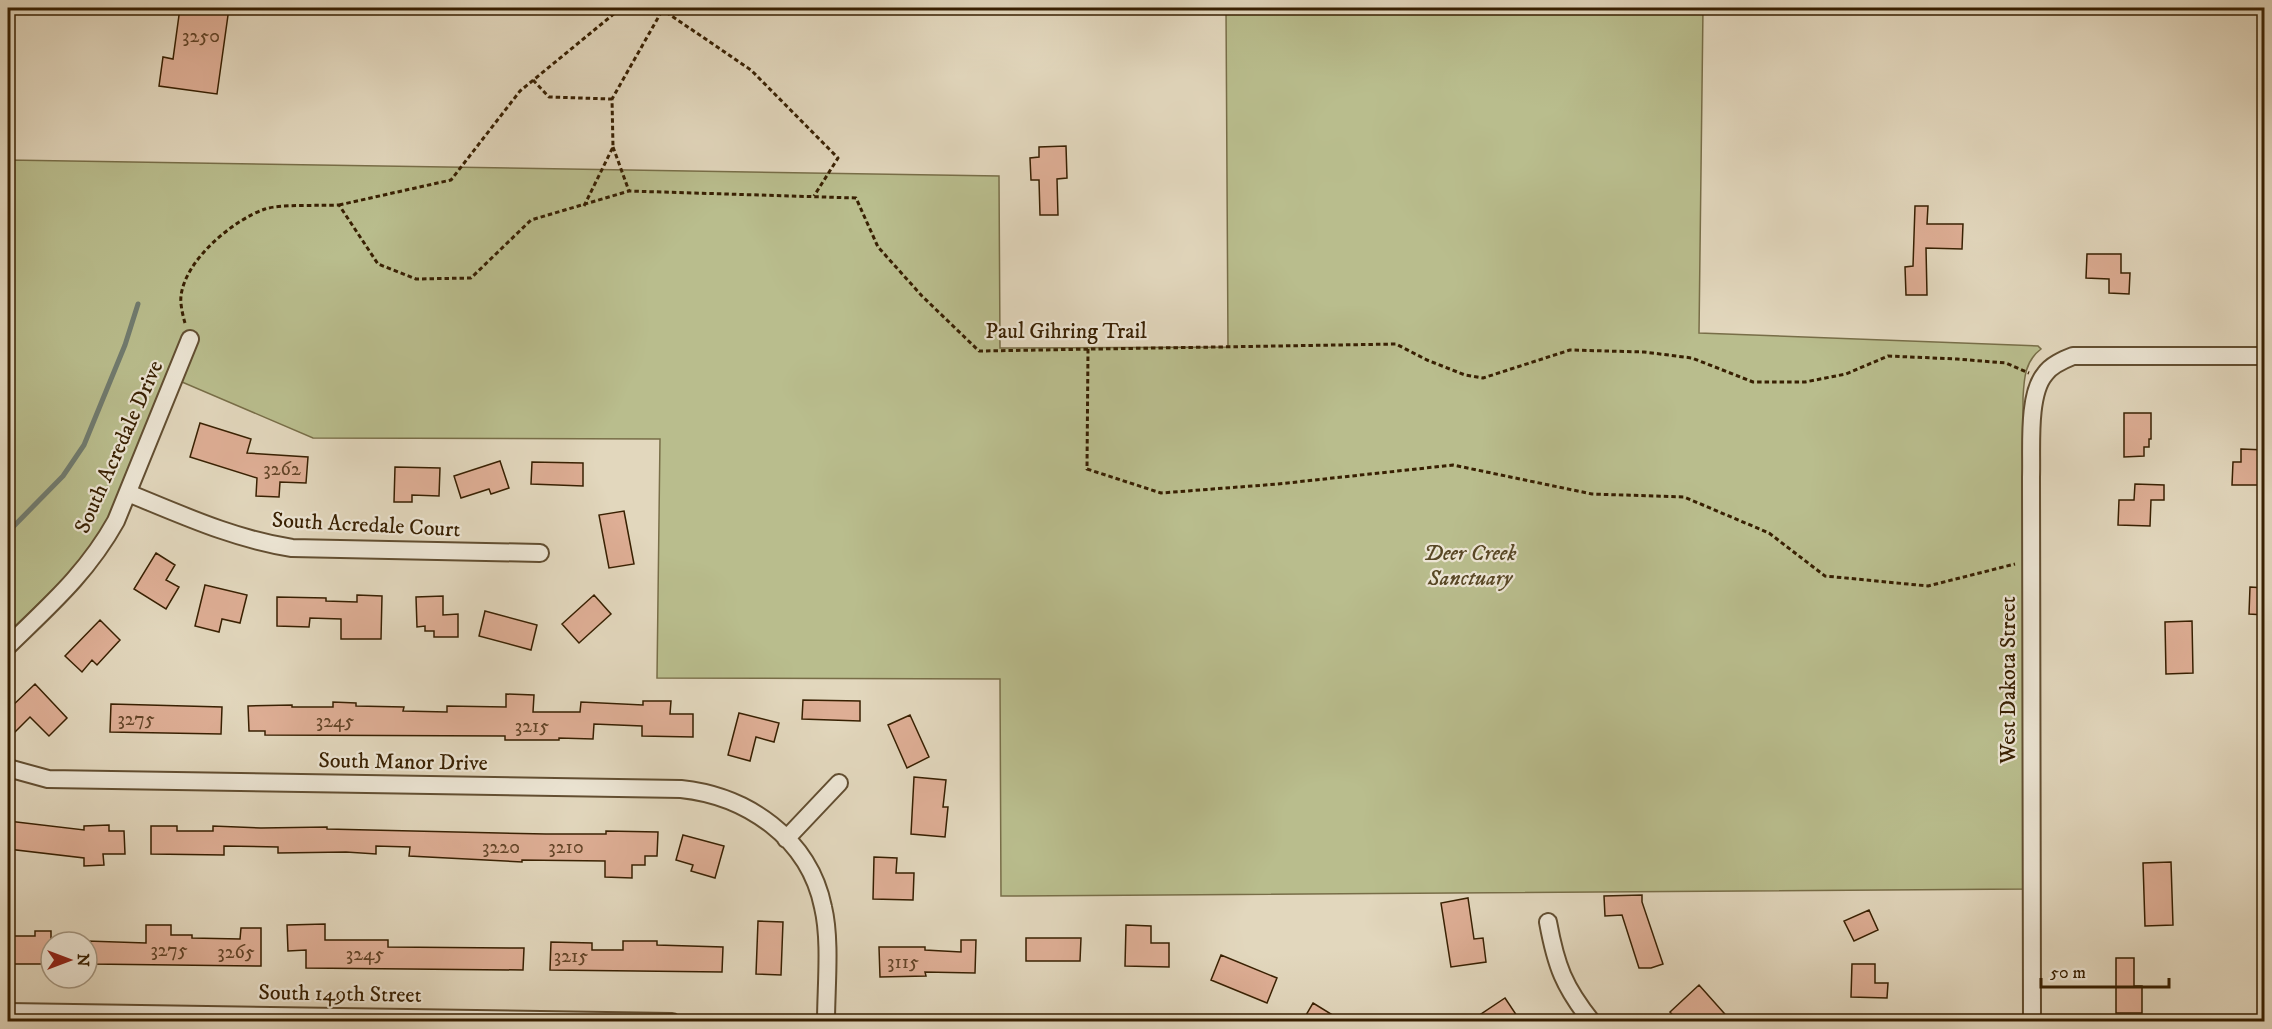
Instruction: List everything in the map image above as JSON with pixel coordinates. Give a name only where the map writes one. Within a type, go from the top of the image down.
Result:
[{"type":"street","name":"South Acredale Drive","points":[[8,646],[90,563],[116,521],[190,339]]},
{"type":"street","points":[[2041,378],[2050,368],[2073,356],[2265,356]]},
{"type":"street","name":"West Dakota Street","points":[[2032,1022],[2033,406],[2041,378]]},
{"type":"street","name":"South Acredale Court","points":[[128,493],[222,532],[262,543],[292,548],[540,553]]},
{"type":"street","name":"South Manor Drive","points":[[8,768],[48,779],[681,789],[722,797],[751,810],[770,822],[797,850],[807,868],[823,905],[826,923],[826,1022]]},
{"type":"street","points":[[786,839],[839,783]]},
{"type":"street","points":[[1548,922],[1554,957],[1563,980],[1574,1000],[1592,1022]]},
{"type":"street","name":"South 149th Street","points":[[8,1012],[672,1022]]},
{"type":"path","points":[[190,339],[183,318],[181,296],[186,278],[200,256],[230,228],[266,209],[339,205],[451,180],[520,91],[621,8]]},
{"type":"path","points":[[629,191],[613,147],[612,99],[662,8],[751,70],[838,158],[814,196]]},
{"type":"path","points":[[533,80],[549,97],[612,99]]},
{"type":"path","points":[[584,206],[613,147]]},
{"type":"path","name":"Paul Gihring Trail","points":[[339,205],[378,264],[416,279],[471,278],[531,220],[629,191],[856,198],[878,248],[922,296],[979,351],[1396,344],[1427,360],[1465,375],[1483,378],[1570,350],[1644,352],[1692,358],[1753,382],[1805,382],[1846,374],[1888,356],[2006,363],[2041,378]]},
{"type":"path","points":[[1088,349],[1087,469],[1161,493],[1278,484],[1454,465],[1592,494],[1684,497],[1769,534],[1825,576],[1928,586],[2031,560]]},
{"type":"green space","name":"Deer Creek Sanctuary","points":[[1226,8],[1703,8],[1699,333],[2038,346],[2041,349],[2029,365],[2023,398],[2025,889],[1001,896],[1000,679],[657,678],[660,439],[313,438],[168,376],[111,518],[81,562],[8,633],[8,160],[999,176],[1000,348],[1228,347]]},
{"type":"building","points":[[180,8],[229,8],[217,94],[159,86],[163,57],[173,59]]},
{"type":"building","points":[[1066,146],[1067,178],[1057,179],[1058,215],[1040,215],[1039,180],[1031,180],[1030,158],[1039,157],[1039,147]]},
{"type":"building","points":[[1915,206],[1928,206],[1927,224],[1963,224],[1962,249],[1926,248],[1927,295],[1906,295],[1905,267],[1913,266]]},
{"type":"building","points":[[2087,254],[2121,254],[2121,273],[2130,273],[2129,294],[2109,293],[2109,279],[2086,278]]},
{"type":"building","points":[[2124,413],[2151,413],[2151,439],[2149,439],[2149,447],[2144,447],[2144,456],[2124,457]]},
{"type":"building","points":[[200,423],[251,439],[247,453],[308,457],[306,483],[280,482],[279,497],[256,496],[257,478],[190,457]]},
{"type":"building","points":[[2241,449],[2265,450],[2265,485],[2232,485],[2233,462],[2241,462]]},
{"type":"building","points":[[500,461],[509,488],[491,494],[489,489],[461,498],[454,476]]},
{"type":"building","points":[[532,462],[583,463],[583,486],[531,484]]},
{"type":"building","points":[[395,467],[440,468],[439,496],[412,495],[412,502],[394,502]]},
{"type":"building","points":[[2135,484],[2164,485],[2164,500],[2151,500],[2150,526],[2118,525],[2119,500],[2134,500]]},
{"type":"building","points":[[624,511],[634,564],[609,568],[599,515]]},
{"type":"building","points":[[156,553],[175,565],[166,580],[179,587],[166,609],[134,589]]},
{"type":"building","points":[[205,585],[247,595],[240,623],[222,619],[219,632],[195,626]]},
{"type":"building","points":[[2250,587],[2265,588],[2265,615],[2249,614]]},
{"type":"building","points":[[357,595],[382,596],[381,639],[341,639],[341,619],[310,618],[309,627],[277,626],[277,597],[326,598],[326,601],[357,602]]},
{"type":"building","points":[[594,595],[611,614],[579,643],[562,624]]},
{"type":"building","points":[[443,596],[443,615],[458,614],[458,637],[434,637],[434,631],[425,631],[425,626],[417,627],[416,597]]},
{"type":"building","points":[[485,611],[537,625],[531,650],[479,636]]},
{"type":"building","points":[[100,620],[120,640],[97,665],[92,660],[82,672],[65,656]]},
{"type":"building","points":[[2192,621],[2193,673],[2166,674],[2165,622]]},
{"type":"building","points":[[35,684],[67,718],[49,736],[30,717],[8,739],[8,710]]},
{"type":"building","points":[[506,694],[534,695],[533,712],[580,712],[581,702],[643,705],[643,701],[671,701],[670,714],[693,714],[693,737],[642,736],[642,726],[594,724],[593,739],[559,738],[559,740],[505,740],[505,736],[265,735],[265,731],[249,731],[248,706],[333,707],[333,702],[356,703],[356,706],[404,707],[403,711],[447,712],[447,706],[506,707]]},
{"type":"building","points":[[803,700],[860,701],[860,721],[802,719]]},
{"type":"building","points":[[111,704],[222,707],[221,734],[110,732]]},
{"type":"building","points":[[739,713],[779,723],[774,742],[756,737],[750,761],[728,755]]},
{"type":"building","points":[[910,715],[929,757],[907,768],[888,725]]},
{"type":"building","points":[[914,777],[946,780],[943,807],[948,807],[945,837],[911,834]]},
{"type":"building","points":[[8,821],[84,830],[84,826],[109,825],[109,831],[124,831],[125,854],[103,854],[104,865],[84,866],[84,858],[8,849]]},
{"type":"building","points":[[151,826],[177,826],[177,831],[213,831],[213,826],[546,834],[606,834],[606,831],[658,832],[657,856],[645,856],[645,865],[632,865],[632,878],[605,877],[605,861],[522,860],[522,862],[409,856],[410,847],[376,846],[376,854],[278,853],[278,847],[224,846],[224,855],[151,854]]},
{"type":"building","points":[[683,835],[724,846],[715,878],[691,871],[693,865],[676,860]]},
{"type":"building","points":[[874,857],[897,858],[896,873],[914,873],[913,900],[873,899]]},
{"type":"building","points":[[2171,862],[2173,925],[2145,926],[2143,863]]},
{"type":"building","points":[[1642,895],[1642,902],[1663,964],[1651,968],[1639,968],[1622,915],[1605,916],[1604,896]]},
{"type":"building","points":[[1468,898],[1474,939],[1483,938],[1486,962],[1451,967],[1441,903]]},
{"type":"building","points":[[1869,910],[1878,930],[1854,941],[1844,921]]},
{"type":"building","points":[[758,921],[783,922],[781,975],[756,974]]},
{"type":"building","points":[[325,924],[325,940],[388,940],[388,947],[524,948],[523,970],[306,968],[306,950],[288,951],[287,925]]},
{"type":"building","points":[[146,925],[171,925],[171,935],[192,935],[192,938],[240,939],[241,928],[261,928],[261,966],[99,964],[99,941],[146,943]]},
{"type":"building","points":[[1126,925],[1151,926],[1151,943],[1169,943],[1169,967],[1125,966]]},
{"type":"building","points":[[35,931],[39,931],[39,964],[13,964],[13,936],[35,936]]},
{"type":"building","points":[[1026,938],[1081,938],[1080,961],[1026,961]]},
{"type":"building","points":[[961,940],[976,940],[975,973],[925,972],[926,976],[880,977],[879,947],[925,947],[925,950],[961,952]]},
{"type":"building","points":[[623,941],[657,941],[657,945],[723,947],[722,972],[550,970],[551,942],[592,943],[592,950],[623,950]]},
{"type":"building","points":[[1221,955],[1277,978],[1267,1003],[1211,980]]},
{"type":"building","points":[[2116,958],[2134,958],[2134,986],[2142,986],[2142,1013],[2116,1013]]},
{"type":"building","points":[[1852,964],[1875,964],[1875,983],[1888,983],[1887,998],[1851,997]]},
{"type":"building","points":[[1699,985],[1732,1022],[1679,1022],[1670,1012]]},
{"type":"building","points":[[1505,998],[1521,1022],[1469,1022]]},
{"type":"building","points":[[1313,1003],[1344,1022],[1302,1022]]},
{"type":"waterway","points":[[8,532],[63,476],[84,445],[125,345],[138,304]]}]
